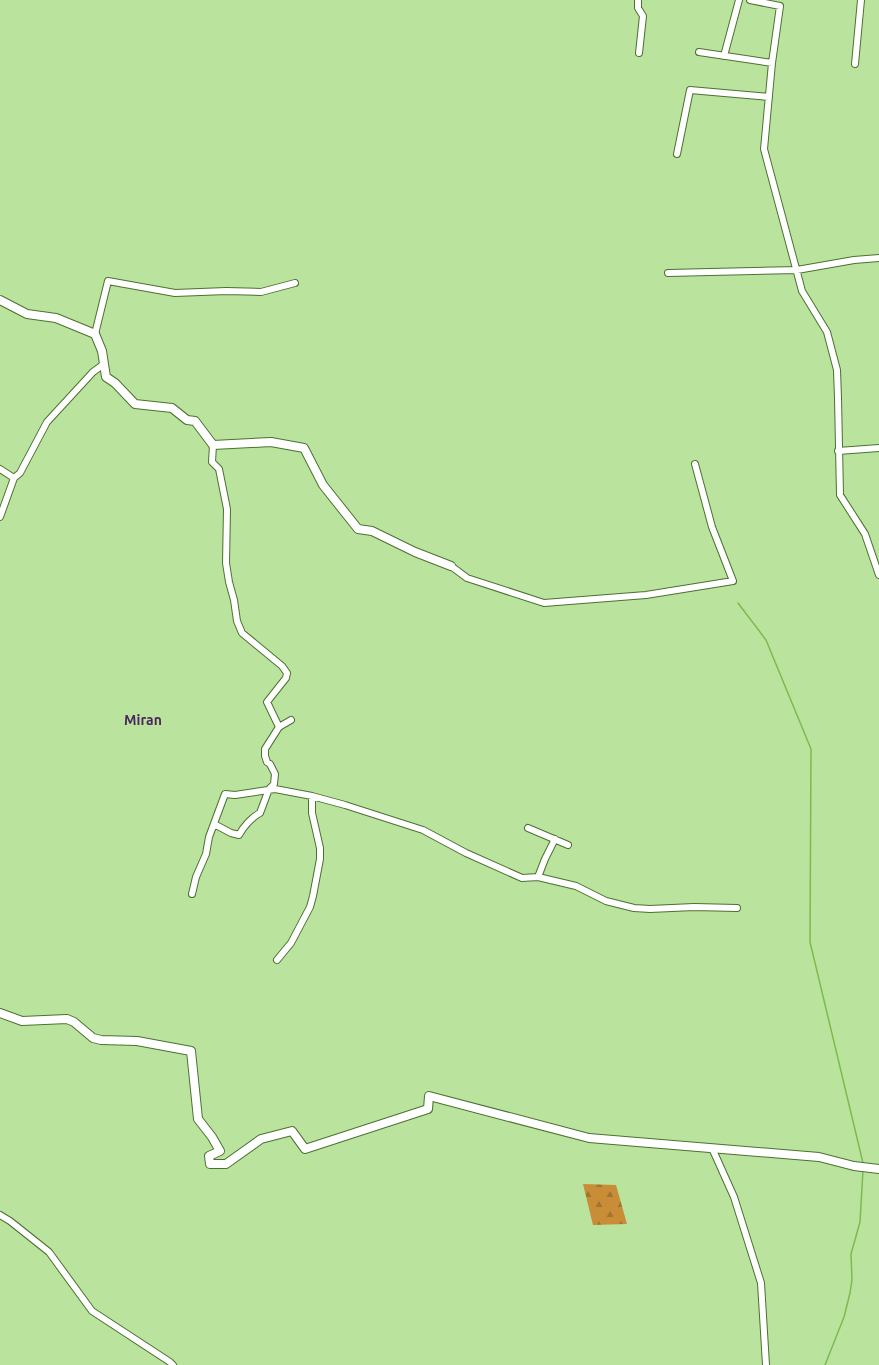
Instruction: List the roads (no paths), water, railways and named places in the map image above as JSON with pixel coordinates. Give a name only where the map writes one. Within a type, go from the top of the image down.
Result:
[{"type":"street","points":[[638,0],[638,8],[643,16],[639,53]]},
{"type":"street","points":[[724,56],[739,0]]},
{"type":"street","points":[[750,0],[780,6],[772,63],[764,149],[802,291],[828,332],[836,370],[840,495],[865,534],[879,575]]},
{"type":"street","points":[[855,64],[861,0]]},
{"type":"street","points":[[699,52],[772,63]]},
{"type":"street","points":[[677,154],[690,90],[769,97]]},
{"type":"street","points":[[668,273],[797,270],[854,260],[879,258]]},
{"type":"street","points":[[280,727],[267,702],[286,678],[287,673],[282,666],[242,633],[237,621],[226,563],[227,509],[219,469],[212,462],[213,445],[196,421],[187,420],[172,408],[135,404],[115,383],[106,377],[102,351],[94,334],[108,281],[175,293],[226,291],[261,292],[295,283]]},
{"type":"street","points":[[0,300],[27,314],[56,318],[94,334]]},
{"type":"street","points":[[0,517],[14,478],[20,473],[47,422],[93,372],[104,364]]},
{"type":"street","points":[[213,445],[271,442],[304,448],[323,485],[358,529],[372,531],[415,552],[451,566],[467,578],[544,603],[646,595],[733,581],[712,527],[695,464]]},
{"type":"street","points":[[838,451],[879,448]]},
{"type":"street","points":[[0,469],[14,478]]},
{"type":"street","points":[[214,824],[231,833],[239,835],[244,827],[260,813],[269,789],[274,784],[275,774],[270,764],[267,762],[265,749],[280,727],[291,720]]},
{"type":"street","points":[[192,894],[196,877],[206,854],[209,837],[225,794],[235,795],[275,789],[312,796],[423,830],[466,853],[522,878],[538,877],[576,886],[606,901],[634,908],[650,909],[694,907],[737,908]]},
{"type":"street","points":[[277,960],[294,936],[310,907],[314,896],[320,859],[320,848],[312,813],[312,796]]},
{"type":"street","points":[[528,828],[568,845]]},
{"type":"street","points":[[538,877],[555,839]]},
{"type":"street","points":[[0,1013],[22,1021],[67,1019],[74,1022],[93,1038],[101,1040],[137,1040],[191,1051],[198,1119],[212,1136],[220,1150],[209,1156],[210,1164],[226,1164],[261,1139],[292,1130],[305,1149],[428,1109],[429,1096],[589,1138],[819,1157],[854,1166],[879,1169]]},
{"type":"street","points":[[712,1148],[734,1197],[761,1283],[766,1365]]},
{"type":"street","points":[[0,1215],[10,1220],[49,1252],[92,1311],[173,1365]]},
{"type":"waterway","points":[[738,603],[766,640],[811,749],[810,942],[863,1163]]},
{"type":"waterway","points":[[825,1365],[844,1317],[850,1293],[852,1280],[851,1254],[860,1222],[863,1170]]},
{"type":"district","name":"Miran","points":[[143,720]]}]
